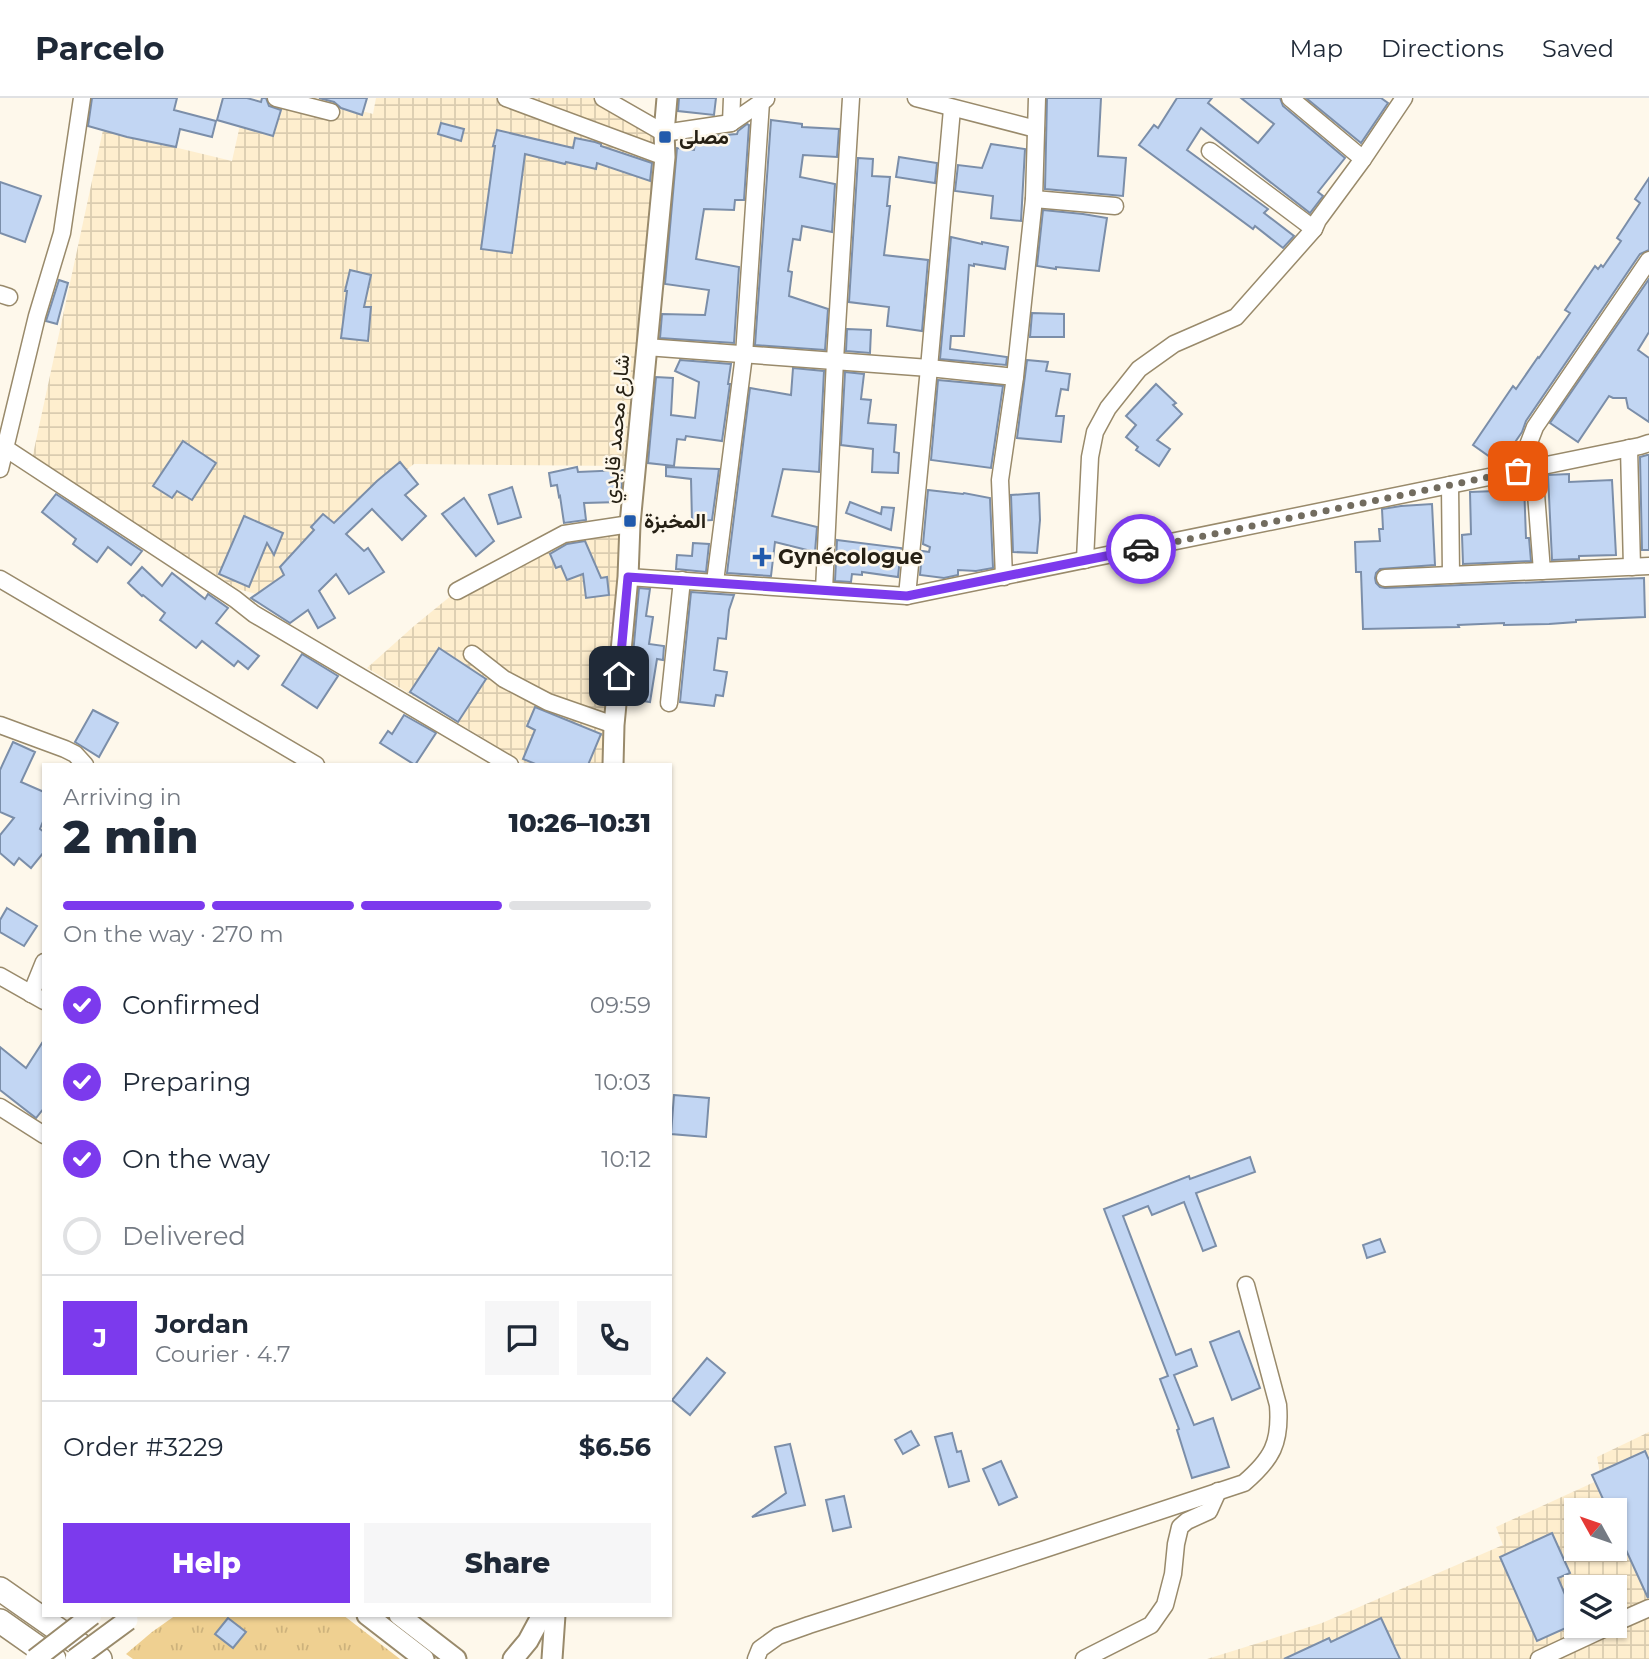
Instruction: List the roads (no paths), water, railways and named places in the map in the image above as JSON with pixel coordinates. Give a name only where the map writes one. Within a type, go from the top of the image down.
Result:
[{"type":"highway","points":[[0,1589],[100,1659]]},
{"type":"highway","points":[[0,1621],[48,1658]]},
{"type":"main road","name":"شارع محمد قايدي","points":[[613,763],[630,524],[666,157],[664,133],[667,98]]},
{"type":"main road","points":[[48,1658],[90,1617]]},
{"type":"main road","points":[[370,1617],[424,1659]]},
{"type":"main road","points":[[402,1617],[456,1659]]},
{"type":"main road","points":[[513,1659],[528,1642],[541,1617]]},
{"type":"main road","points":[[552,1659],[555,1617]]},
{"type":"main road","points":[[75,1659],[131,1618]]},
{"type":"street","points":[[0,469],[37,316],[62,233],[82,98]]},
{"type":"street","points":[[276,98],[331,113]]},
{"type":"street","points":[[506,98],[666,157]]},
{"type":"street","points":[[603,98],[664,133],[731,122],[765,100]]},
{"type":"street","points":[[731,122],[732,98]]},
{"type":"street","points":[[824,590],[851,98]]},
{"type":"street","points":[[916,98],[1036,129]]},
{"type":"street","points":[[1004,577],[1000,480],[1016,377],[1034,199],[1037,98]]},
{"type":"street","points":[[1290,98],[1363,159]]},
{"type":"street","points":[[1085,560],[1090,457],[1094,432],[1108,408],[1139,369],[1174,344],[1236,317],[1314,229],[1401,99]]},
{"type":"street","points":[[715,582],[744,355],[765,100]]},
{"type":"street","points":[[907,596],[952,108]]},
{"type":"street","points":[[1210,150],[1314,229]]},
{"type":"street","points":[[1034,199],[1115,206]]},
{"type":"street","points":[[1542,571],[1526,469],[1535,428],[1649,260]]},
{"type":"street","points":[[646,347],[835,360],[1016,377]]},
{"type":"street","points":[[628,577],[907,596],[1642,443],[1632,567]]},
{"type":"street","points":[[5,449],[254,614],[507,763]]},
{"type":"street","points":[[1450,485],[1451,575]]},
{"type":"street","points":[[457,591],[564,534],[630,524]]},
{"type":"street","points":[[1385,578],[1649,566]]},
{"type":"street","points":[[0,579],[313,763]]},
{"type":"street","points":[[669,703],[682,580]]},
{"type":"street","points":[[472,654],[504,679],[548,702],[614,725]]},
{"type":"street","points":[[0,725],[65,749],[75,754],[83,763]]},
{"type":"street","points":[[0,976],[37,998],[42,972]]},
{"type":"street","points":[[0,1107],[42,1134]]},
{"type":"street","points":[[756,1659],[760,1649],[778,1636],[1244,1483],[1262,1467],[1275,1445],[1279,1424],[1278,1405],[1246,1285]]},
{"type":"street","points":[[1084,1659],[1151,1625],[1165,1605],[1180,1527],[1209,1511],[1218,1491]]},
{"type":"street","points":[[1627,1618],[1649,1608]]},
{"type":"street","points":[[1539,1659],[1584,1638]]},
{"type":"place","name":"مصلى","points":[[665,137]]},
{"type":"place","name":"المخبزة","points":[[630,521]]},
{"type":"place","name":"Gynécologue","points":[[762,557]]}]
